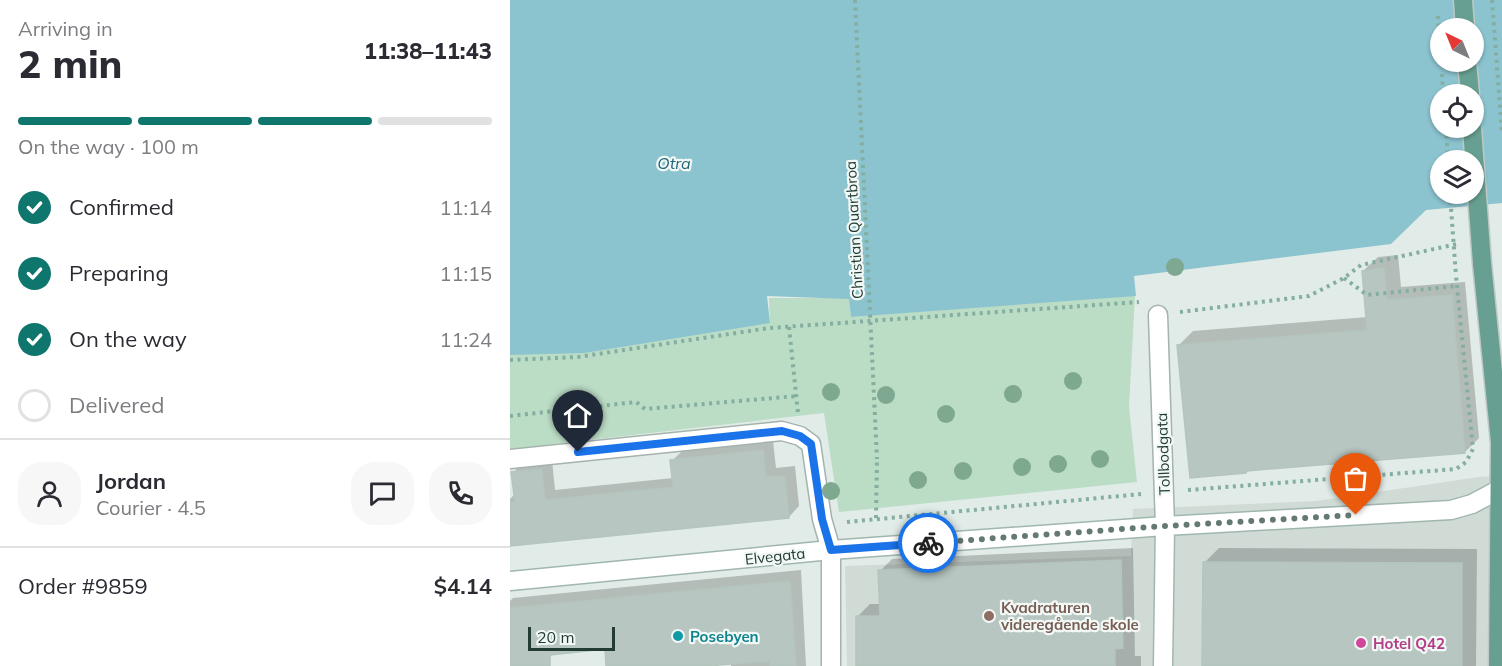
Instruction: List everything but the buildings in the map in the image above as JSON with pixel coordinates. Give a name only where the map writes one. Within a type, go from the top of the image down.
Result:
[{"type":"main road","points":[[1463,0],[1464,18]]},
{"type":"main road","points":[[1473,138],[1482,264],[1500,442],[1498,666]]},
{"type":"street","name":"Tollbodgata","points":[[1158,315],[1165,526],[1163,666]]},
{"type":"street","points":[[510,459],[782,431],[800,436],[811,444],[823,525],[831,550],[831,666]]},
{"type":"street","name":"Elvegata","points":[[510,582],[831,550],[1165,526],[1451,510],[1472,504],[1501,489]]},
{"type":"path","name":"Christian Quartbroa","points":[[855,0],[877,459],[876,518]]},
{"type":"path","points":[[1492,0],[1502,133]]},
{"type":"path","points":[[1437,10],[1438,18]]},
{"type":"path","points":[[1442,72],[1443,84]]},
{"type":"path","points":[[823,525],[876,518],[1164,492],[1456,469],[1466,462],[1473,449],[1451,204]]},
{"type":"path","points":[[510,360],[578,357],[769,328],[1150,301],[1158,315],[1309,296],[1344,278],[1361,265],[1459,243]]},
{"type":"path","points":[[1344,278],[1367,295],[1457,286]]},
{"type":"path","points":[[789,327],[800,436]]},
{"type":"path","points":[[510,416],[636,402],[645,409],[797,396]]},
{"type":"shaded area","points":[[1502,476],[1502,666],[847,666],[845,566],[1131,556],[1133,509],[1316,501],[1479,477]]},
{"type":"green space","points":[[1135,295],[1129,407],[1137,482],[839,512],[824,413],[510,449],[510,354],[770,322],[769,298],[849,298],[851,317]]},
{"type":"water","name":"Otra","points":[[510,0],[1502,0],[1502,203],[1426,210],[1391,244],[1134,276],[1136,296],[851,317],[849,299],[767,296],[770,323],[584,353],[510,355]]},
{"type":"way so far","points":[[928,543],[1356,515]]},
{"type":"place","name":"Kvadraturen videregående skole","points":[[989,616]]},
{"type":"place","name":"Posebyen","points":[[678,636]]},
{"type":"place","name":"Hotel Q42","points":[[1361,643]]},
{"type":"route","points":[[578,452],[782,431],[800,436],[811,444],[822,519],[831,550],[928,543]]}]
